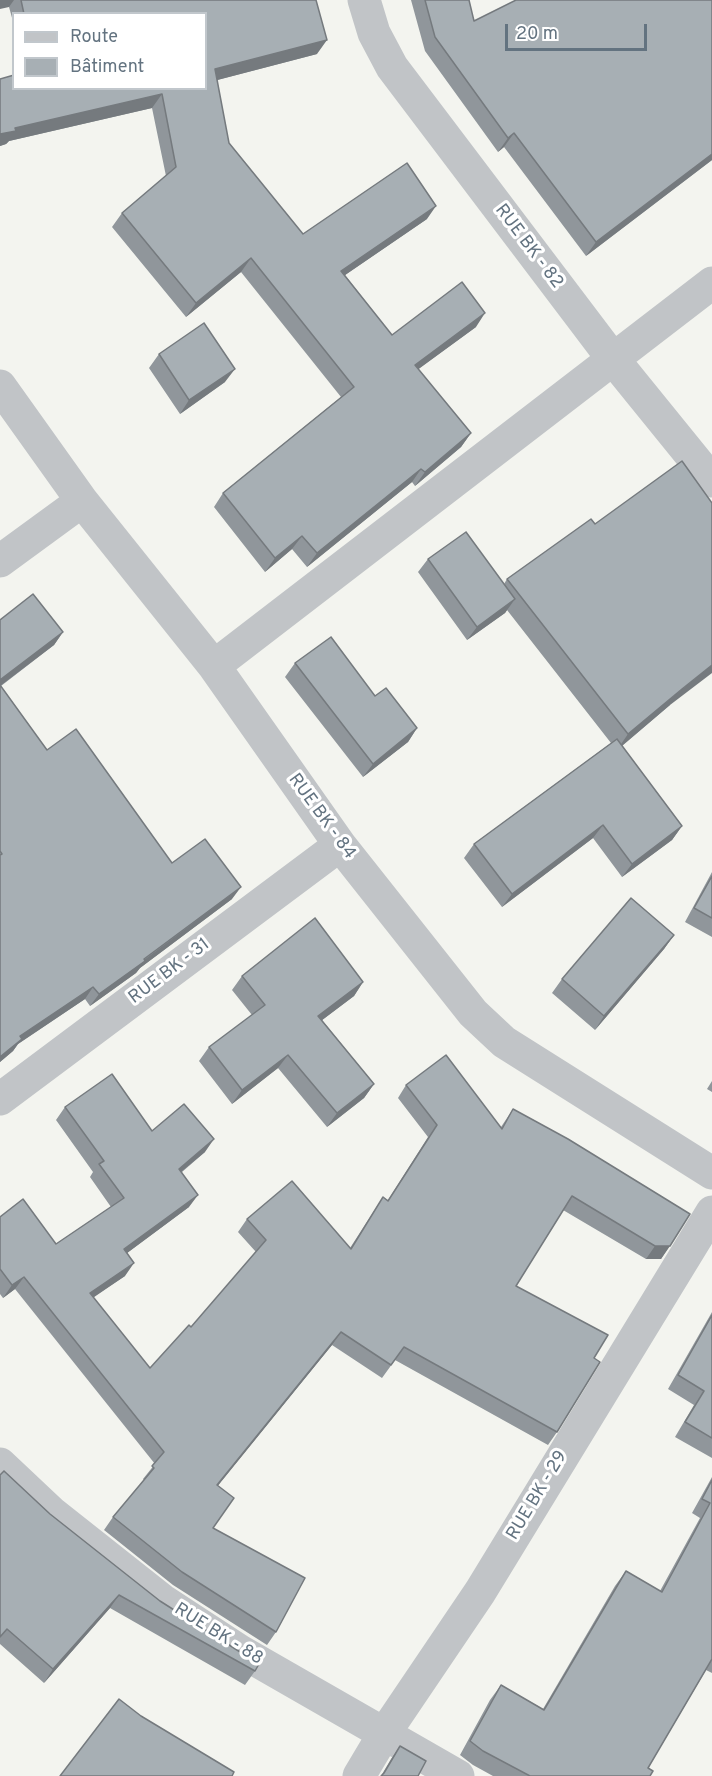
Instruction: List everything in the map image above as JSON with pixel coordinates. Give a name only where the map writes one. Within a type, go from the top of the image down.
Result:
[{"type":"street","name":"RUE BK - 82","points":[[364,0],[374,33],[392,67],[613,359],[712,481]]},
{"type":"street","points":[[214,666],[712,283]]},
{"type":"street","name":"RUE BK - 84","points":[[0,386],[82,501],[214,666],[340,845],[473,1013],[504,1042],[712,1173]]},
{"type":"street","points":[[0,561],[82,501]]},
{"type":"street","name":"RUE BK - 31","points":[[0,1099],[340,845]]},
{"type":"street","name":"RUE BK - 29","points":[[358,1776],[480,1592],[712,1212]]},
{"type":"street","name":"RUE BK - 88","points":[[0,1464],[52,1513],[162,1600],[240,1651],[458,1776]]},
{"type":"building","points":[[21,0],[316,0],[327,40],[215,69],[229,143],[303,234],[407,163],[436,206],[341,271],[392,335],[462,282],[485,313],[415,365],[471,433],[425,472],[421,469],[317,553],[302,536],[275,558],[223,493],[354,387],[251,258],[196,303],[122,213],[176,167],[162,94],[15,128],[16,131],[0,134],[0,79],[12,76],[12,90],[207,90],[207,12],[24,12]]},
{"type":"building","points":[[425,0],[469,0],[474,21],[516,0],[712,0],[712,154],[596,242],[514,133],[508,138],[435,37]]},
{"type":"building","points":[[204,323],[235,369],[189,400],[159,354]]},
{"type":"building","points":[[682,461],[712,503],[712,665],[628,734],[507,579],[591,519],[595,524]]},
{"type":"building","points":[[466,532],[515,599],[477,627],[428,559]]},
{"type":"building","points":[[33,594],[63,632],[0,680],[0,620]]},
{"type":"building","points":[[331,637],[375,696],[386,688],[417,728],[373,764],[295,663]]},
{"type":"building","points":[[0,685],[47,750],[76,729],[172,863],[205,839],[241,887],[99,994],[93,987],[20,1036],[22,1039],[0,1057],[0,855],[2,854],[0,851]]},
{"type":"building","points":[[617,739],[682,826],[632,864],[603,825],[512,894],[474,844]]},
{"type":"building","points":[[712,876],[712,918],[694,908]]},
{"type":"building","points":[[631,898],[674,935],[604,1016],[562,979]]},
{"type":"building","points":[[315,918],[363,982],[318,1016],[374,1084],[337,1113],[288,1055],[242,1090],[209,1047],[265,1005],[242,976]]},
{"type":"building","points":[[446,1055],[502,1129],[513,1109],[568,1139],[690,1214],[670,1246],[655,1246],[572,1196],[516,1286],[608,1335],[594,1358],[600,1362],[557,1432],[404,1347],[391,1365],[341,1332],[217,1485],[234,1498],[213,1528],[305,1578],[276,1632],[182,1572],[113,1517],[154,1468],[152,1466],[164,1452],[24,1277],[12,1285],[0,1269],[0,1217],[23,1199],[56,1244],[124,1198],[99,1164],[104,1161],[65,1107],[112,1074],[152,1131],[184,1104],[214,1139],[179,1169],[198,1195],[124,1249],[134,1263],[90,1293],[150,1368],[189,1325],[191,1327],[266,1240],[247,1219],[292,1181],[351,1249],[383,1197],[388,1201],[437,1125],[406,1085]]},
{"type":"building","points":[[712,1315],[712,1438],[685,1422],[704,1391],[678,1375]]},
{"type":"building","points":[[4,1471],[50,1514],[160,1601],[259,1664],[255,1671],[119,1595],[53,1669],[7,1629],[0,1637],[0,1475]]},
{"type":"building","points":[[712,1480],[712,1659],[648,1768],[653,1771],[650,1776],[530,1776],[483,1751],[470,1741],[501,1685],[544,1710],[626,1571],[662,1592],[710,1503],[702,1499]]},
{"type":"building","points":[[119,1699],[141,1716],[234,1772],[232,1776],[60,1776]]},
{"type":"building","points":[[400,1746],[426,1761],[418,1776],[381,1776],[384,1773]]}]
